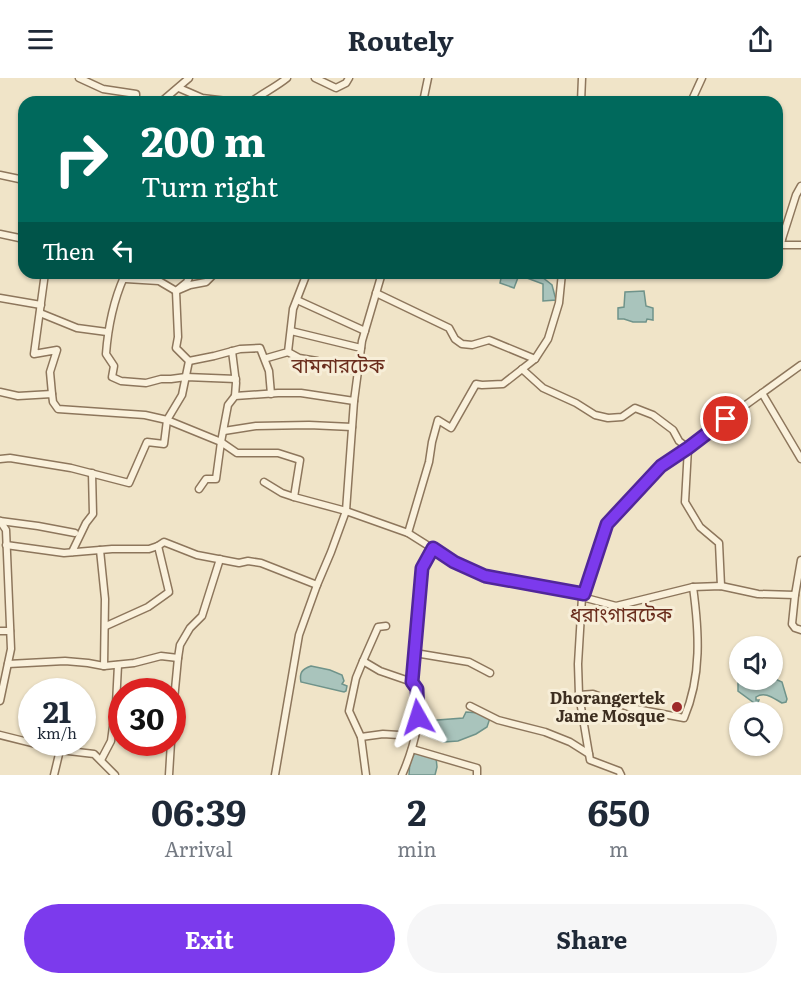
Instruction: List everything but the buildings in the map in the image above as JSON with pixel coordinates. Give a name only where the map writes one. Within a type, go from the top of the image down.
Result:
[{"type":"street","points":[[79,78],[103,88],[136,94],[136,96]]},
{"type":"street","points":[[169,96],[189,78]]},
{"type":"street","points":[[259,96],[287,78]]},
{"type":"street","points":[[315,78],[336,88],[346,83],[349,78]]},
{"type":"street","points":[[424,96],[428,78]]},
{"type":"street","points":[[581,96],[582,78]]},
{"type":"street","points":[[694,96],[702,78]]},
{"type":"street","points":[[179,88],[197,96]]},
{"type":"street","points":[[0,175],[18,179]]},
{"type":"street","points":[[783,231],[801,186]]},
{"type":"street","points":[[0,234],[18,238]]},
{"type":"street","points":[[783,245],[801,245]]},
{"type":"street","points":[[44,279],[34,354],[57,350],[50,372],[53,402],[58,409],[145,415],[167,420],[221,442],[237,453],[278,453],[300,460],[294,497]]},
{"type":"street","points":[[120,279],[107,332],[106,354],[114,366],[112,377],[121,381],[146,383],[186,376],[236,379]]},
{"type":"street","points":[[126,279],[159,281],[176,291]]},
{"type":"street","points":[[176,291],[188,279]]},
{"type":"street","points":[[176,291],[209,279]]},
{"type":"street","points":[[288,352],[293,309],[305,279]]},
{"type":"street","points":[[275,775],[299,635],[316,585],[346,511],[354,401],[361,348],[380,279]]},
{"type":"street","points":[[408,533],[429,462],[438,420],[451,428],[476,384],[503,384],[535,359],[548,339],[560,299],[562,279]]},
{"type":"street","points":[[176,291],[178,337],[176,348],[189,361]]},
{"type":"street","points":[[376,293],[449,328],[455,339],[462,344],[472,345],[489,340],[535,359]]},
{"type":"street","points":[[0,298],[41,305]]},
{"type":"street","points":[[297,300],[365,331]]},
{"type":"street","points":[[40,313],[77,328],[107,332]]},
{"type":"street","points":[[291,331],[361,348]]},
{"type":"street","points":[[189,361],[240,349],[260,348],[269,371],[271,394]]},
{"type":"street","points":[[199,489],[206,479],[216,479],[228,405],[236,396],[232,351]]},
{"type":"street","points":[[267,358],[288,352],[299,358],[318,361],[338,369],[358,371]]},
{"type":"street","points":[[0,459],[10,458],[92,473],[129,483],[147,442],[164,444],[167,420],[182,395],[189,361]]},
{"type":"street","points":[[621,775],[620,771],[590,760],[579,695],[578,664],[583,596],[607,524],[661,466],[801,365]]},
{"type":"street","points":[[522,369],[543,388],[576,402],[595,415],[608,418],[622,417],[635,408],[653,415],[673,430],[679,441],[688,448]]},
{"type":"street","points":[[0,392],[18,396],[52,394]]},
{"type":"street","points":[[236,396],[301,393],[354,401]]},
{"type":"street","points":[[762,393],[801,459]]},
{"type":"street","points":[[224,431],[256,426],[352,427]]},
{"type":"street","points":[[688,448],[685,502],[700,527],[719,543],[721,586]]},
{"type":"street","points":[[72,552],[93,514],[92,473]]},
{"type":"street","points":[[264,482],[294,497],[346,511],[408,533],[454,562],[485,576],[583,596],[616,606],[693,587],[721,586],[758,594],[795,595]]},
{"type":"street","points":[[0,521],[75,532]]},
{"type":"street","points":[[0,521],[6,530],[4,562],[11,649],[0,701]]},
{"type":"street","points":[[6,545],[64,553],[140,550],[158,546],[164,542],[197,555],[239,563],[248,561],[261,563],[316,585]]},
{"type":"street","points":[[106,626],[148,607],[169,592],[158,546]]},
{"type":"street","points":[[412,682],[422,568],[433,548]]},
{"type":"street","points":[[100,550],[105,599],[104,666]]},
{"type":"street","points":[[176,678],[180,645],[190,628],[202,616],[220,559]]},
{"type":"street","points":[[801,560],[792,624],[801,630]]},
{"type":"street","points":[[579,695],[593,694],[631,708],[684,718],[691,703],[696,679],[698,650],[698,623],[693,587]]},
{"type":"street","points":[[366,775],[362,737],[350,711],[356,678],[363,661],[378,627],[386,626]]},
{"type":"street","points":[[0,631],[10,631]]},
{"type":"street","points":[[415,653],[469,662],[490,673]]},
{"type":"street","points":[[8,664],[65,661],[104,666],[134,663],[161,656],[178,658]]},
{"type":"street","points":[[363,661],[380,671],[412,682],[417,689],[418,717],[415,736],[402,775]]},
{"type":"street","points":[[101,760],[111,741],[118,665]]},
{"type":"street","points":[[470,706],[498,720],[570,741],[589,754]]},
{"type":"street","points":[[362,737],[383,734],[415,736]]},
{"type":"street","points":[[0,735],[18,740]]},
{"type":"street","points":[[412,749],[477,768],[477,775]]},
{"type":"street","points":[[54,775],[59,756]]},
{"type":"street","points":[[96,756],[114,775]]},
{"type":"street","points":[[169,775],[170,756]]},
{"type":"water","points":[[501,279],[517,279],[514,288],[500,283]]},
{"type":"water","points":[[530,279],[544,279],[552,285],[556,300],[543,301],[543,284]]},
{"type":"water","points":[[644,291],[646,306],[653,308],[653,320],[633,322],[618,319],[618,308],[624,307],[625,292]]},
{"type":"water","points":[[311,666],[342,675],[344,681],[342,684],[347,686],[346,691],[301,682],[302,672]]},
{"type":"water","points":[[783,685],[787,699],[783,703],[769,696],[759,695],[756,697],[758,702],[753,702],[738,691],[783,690]]},
{"type":"water","points":[[466,712],[480,713],[490,718],[487,727],[458,741],[444,742],[423,734],[425,721],[463,718]]},
{"type":"water","points":[[415,753],[436,757],[435,775],[409,775],[410,760]]},
{"type":"place","name":"Dhorangertek Jame Mosque","points":[[677,707]]},
{"type":"district","name":"বামনারটেক","points":[[338,366]]},
{"type":"district","name":"ধরাংগারটেক","points":[[621,615]]},
{"type":"route","points":[[418,717],[417,689],[412,682],[419,591],[422,568],[433,548],[454,562],[485,576],[584,594],[607,524],[661,466],[726,419]]}]
